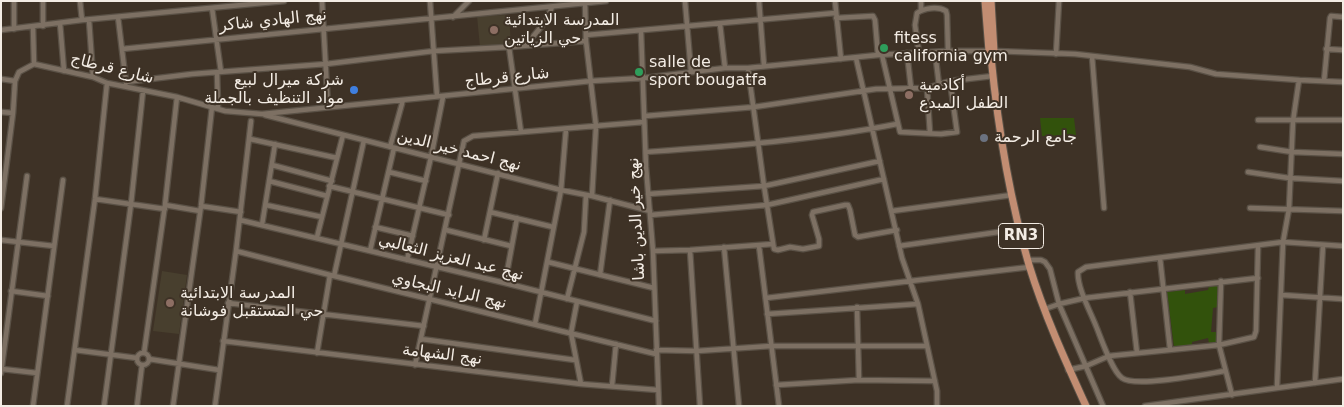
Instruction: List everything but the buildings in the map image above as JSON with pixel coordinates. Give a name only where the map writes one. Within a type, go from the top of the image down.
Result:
[{"type":"main road","name":"RN3","points":[[985,1],[1003,155],[1020,229],[1029,264],[1045,309],[1068,370],[1086,406]]},
{"type":"main road","name":"RN3","points":[[991,1],[991,53]]},
{"type":"street","points":[[14,1],[14,29]]},
{"type":"street","points":[[43,1],[43,26]]},
{"type":"street","points":[[80,1],[82,20]]},
{"type":"street","points":[[1,30],[82,20],[284,1]]},
{"type":"street","points":[[322,1],[328,107]]},
{"type":"street","points":[[430,1],[437,96]]},
{"type":"street","points":[[453,17],[469,1]]},
{"type":"street","points":[[525,46],[546,21],[554,7],[548,1]]},
{"type":"street","name":"نهج الهادي شاكر","points":[[122,50],[606,1]]},
{"type":"street","points":[[685,1],[691,72]]},
{"type":"street","points":[[759,1],[764,66]]},
{"type":"street","points":[[835,1],[840,59]]},
{"type":"street","points":[[921,1],[922,9]]},
{"type":"street","points":[[1056,54],[1059,1]]},
{"type":"street","points":[[585,2],[586,38],[596,126],[592,196]]},
{"type":"street","points":[[212,8],[219,72],[218,109]]},
{"type":"street","points":[[919,53],[915,18],[922,9],[939,8],[946,11],[948,19],[948,51]]},
{"type":"street","points":[[118,17],[126,84],[219,72],[326,64],[434,51],[525,46],[687,26],[836,16],[873,16],[880,55],[891,88],[900,132],[941,134],[957,132],[950,81]]},
{"type":"street","points":[[1324,81],[1330,18],[1331,16],[1343,17]]},
{"type":"street","points":[[89,20],[93,77]]},
{"type":"street","points":[[60,23],[64,71]]},
{"type":"street","points":[[720,24],[725,68]]},
{"type":"street","points":[[1,208],[13,113],[15,81],[19,72],[34,64],[33,27]]},
{"type":"street","name":"نهج خير الدين باشا","points":[[641,31],[659,406]]},
{"type":"street","points":[[509,47],[521,132]]},
{"type":"street","points":[[1326,48],[1343,50]]},
{"type":"street","name":"شارع قرطاج","points":[[34,64],[93,77],[107,84],[126,84],[218,109],[262,114],[437,96],[644,78],[725,68],[748,68],[880,55],[948,51],[1092,56],[1190,67],[1216,74],[1343,82]]},
{"type":"street","points":[[936,52],[939,85]]},
{"type":"street","points":[[907,54],[911,88]]},
{"type":"street","points":[[1092,56],[1104,208]]},
{"type":"street","points":[[856,58],[897,230],[899,246],[918,304],[937,391],[937,406]]},
{"type":"street","points":[[748,68],[773,246]]},
{"type":"street","points":[[645,116],[754,107],[876,89],[927,88],[950,81],[993,76]]},
{"type":"street","points":[[1,79],[15,81]]},
{"type":"street","points":[[1276,387],[1282,295],[1283,242],[1290,209],[1289,178],[1293,121],[1299,80]]},
{"type":"street","points":[[67,406],[95,199],[107,84]]},
{"type":"street","points":[[927,88],[930,133]]},
{"type":"street","points":[[104,406],[131,204],[143,90]]},
{"type":"street","points":[[408,260],[443,96]]},
{"type":"street","points":[[144,352],[165,207],[176,97]]},
{"type":"street","points":[[370,251],[389,172],[392,148],[403,100]]},
{"type":"street","points":[[173,406],[212,107]]},
{"type":"street","points":[[1,112],[13,113]]},
{"type":"street","name":"نهج احمد خير الدين","points":[[262,114],[560,190],[610,200],[650,213]]},
{"type":"street","points":[[1258,120],[1343,120]]},
{"type":"street","points":[[215,406],[251,121]]},
{"type":"street","points":[[415,365],[438,267],[464,141],[473,136],[644,122]]},
{"type":"street","points":[[646,152],[759,143],[897,124]]},
{"type":"street","points":[[535,324],[560,190],[566,129]]},
{"type":"street","points":[[318,237],[343,135]]},
{"type":"street","points":[[250,139],[337,158]]},
{"type":"street","points":[[317,353],[332,276],[342,244],[364,140]]},
{"type":"street","points":[[262,225],[275,144]]},
{"type":"street","points":[[1260,147],[1292,152],[1343,154]]},
{"type":"street","points":[[1,149],[7,150]]},
{"type":"street","points":[[648,194],[764,186],[880,160]]},
{"type":"street","points":[[272,165],[332,180]]},
{"type":"street","points":[[389,172],[426,181]]},
{"type":"street","points":[[1248,172],[1289,178],[1343,181]]},
{"type":"street","points":[[484,240],[498,173]]},
{"type":"street","points":[[27,176],[2,371],[37,373]]},
{"type":"street","points":[[650,213],[767,204],[884,179]]},
{"type":"street","points":[[33,406],[63,180]]},
{"type":"street","points":[[269,181],[327,196]]},
{"type":"street","points":[[329,186],[449,215]]},
{"type":"street","points":[[567,299],[584,232],[586,195]]},
{"type":"street","points":[[892,211],[1012,195]]},
{"type":"street","points":[[95,199],[131,204],[241,212]]},
{"type":"street","points":[[600,275],[610,200]]},
{"type":"street","points":[[266,205],[322,217]]},
{"type":"street","points":[[653,251],[759,246],[773,246],[778,250],[790,247],[803,249],[819,246],[819,239],[812,215],[813,212],[845,205],[850,210],[855,235],[858,237],[897,230]]},
{"type":"street","points":[[1250,208],[1343,211]]},
{"type":"street","points":[[490,212],[553,227]]},
{"type":"street","points":[[504,283],[517,218]]},
{"type":"street","name":"نهج عبد العزيز الثعالبي","points":[[240,220],[318,237],[656,321]]},
{"type":"street","points":[[375,227],[413,236]]},
{"type":"street","points":[[899,246],[1020,229]]},
{"type":"street","points":[[446,230],[511,246]]},
{"type":"street","points":[[1,240],[54,246]]},
{"type":"street","points":[[1225,371],[1161,380],[1130,382],[1121,378],[1108,356],[1085,298],[1078,275],[1080,269],[1258,247],[1283,242],[1343,246]]},
{"type":"street","points":[[1315,383],[1323,245]]},
{"type":"street","points":[[759,246],[779,406]]},
{"type":"street","points":[[724,247],[739,406]]},
{"type":"street","points":[[1068,370],[1086,366],[1108,356],[1219,345],[1254,337],[1256,331],[1258,247]]},
{"type":"street","points":[[690,250],[700,406]]},
{"type":"street","name":"نهج الرايد البجاوي","points":[[236,251],[332,276],[656,352],[771,346],[927,346]]},
{"type":"street","points":[[1160,258],[1170,349]]},
{"type":"street","points":[[766,298],[910,282],[1029,264],[1041,260],[1047,264],[1059,304],[1103,406]]},
{"type":"street","points":[[548,262],[654,288]]},
{"type":"street","points":[[1045,309],[1085,298],[1258,278]]},
{"type":"street","points":[[1221,281],[1219,345],[1232,395]]},
{"type":"street","points":[[11,291],[48,296]]},
{"type":"street","points":[[1130,292],[1137,353]]},
{"type":"street","points":[[1282,295],[1343,299]]},
{"type":"street","points":[[577,302],[571,333],[581,384]]},
{"type":"street","points":[[228,303],[424,326]]},
{"type":"street","points":[[767,314],[918,304]]},
{"type":"street","points":[[858,307],[859,380]]},
{"type":"street","points":[[421,340],[575,360]]},
{"type":"street","name":"نهج الشهامة","points":[[223,341],[581,384],[658,390]]},
{"type":"street","points":[[612,386],[616,344]]},
{"type":"street","points":[[74,350],[137,358]]},
{"type":"street","points":[[137,358],[139,354],[144,352]]},
{"type":"street","points":[[144,352],[148,355],[149,359]]},
{"type":"street","points":[[137,358],[138,362],[142,365]]},
{"type":"street","points":[[149,359],[219,370]]},
{"type":"street","points":[[142,365],[147,364],[149,359]]},
{"type":"street","points":[[137,406],[142,365]]},
{"type":"street","points":[[1145,406],[1343,379]]},
{"type":"street","points":[[776,385],[859,380],[935,381]]},
{"type":"shaded area","name":"المدرسة الابتدائية حي الزياتين","points":[[509,15],[511,44],[480,47],[477,16]]},
{"type":"shaded area","name":"المدرسة الابتدائية حي المستقبل فوشانة","points":[[162,271],[187,275],[179,334],[153,331]]},
{"type":"green space","points":[[1040,118],[1074,118],[1076,135],[1042,136]]},
{"type":"green space","points":[[1219,285],[1218,307],[1213,308],[1211,332],[1216,332],[1216,342],[1209,343],[1208,338],[1192,342],[1192,346],[1174,347],[1167,292],[1185,290],[1185,294],[1208,290],[1209,286]]},
{"type":"place","name":"المدرسة الابتدائية حي الزياتين","points":[[494,30]]},
{"type":"place","name":"fitess california gym","points":[[884,48]]},
{"type":"place","name":"salle de sport bougatfa","points":[[639,72]]},
{"type":"place","name":"شركة ميرال لبيع مواد التنظيف بالجملة","points":[[354,90]]},
{"type":"place","name":"أكادمية الطفل المبدع","points":[[909,95]]},
{"type":"place","name":"جامع الرحمة","points":[[984,138]]},
{"type":"place","name":"المدرسة الابتدائية حي المستقبل فوشانة","points":[[170,303]]}]
